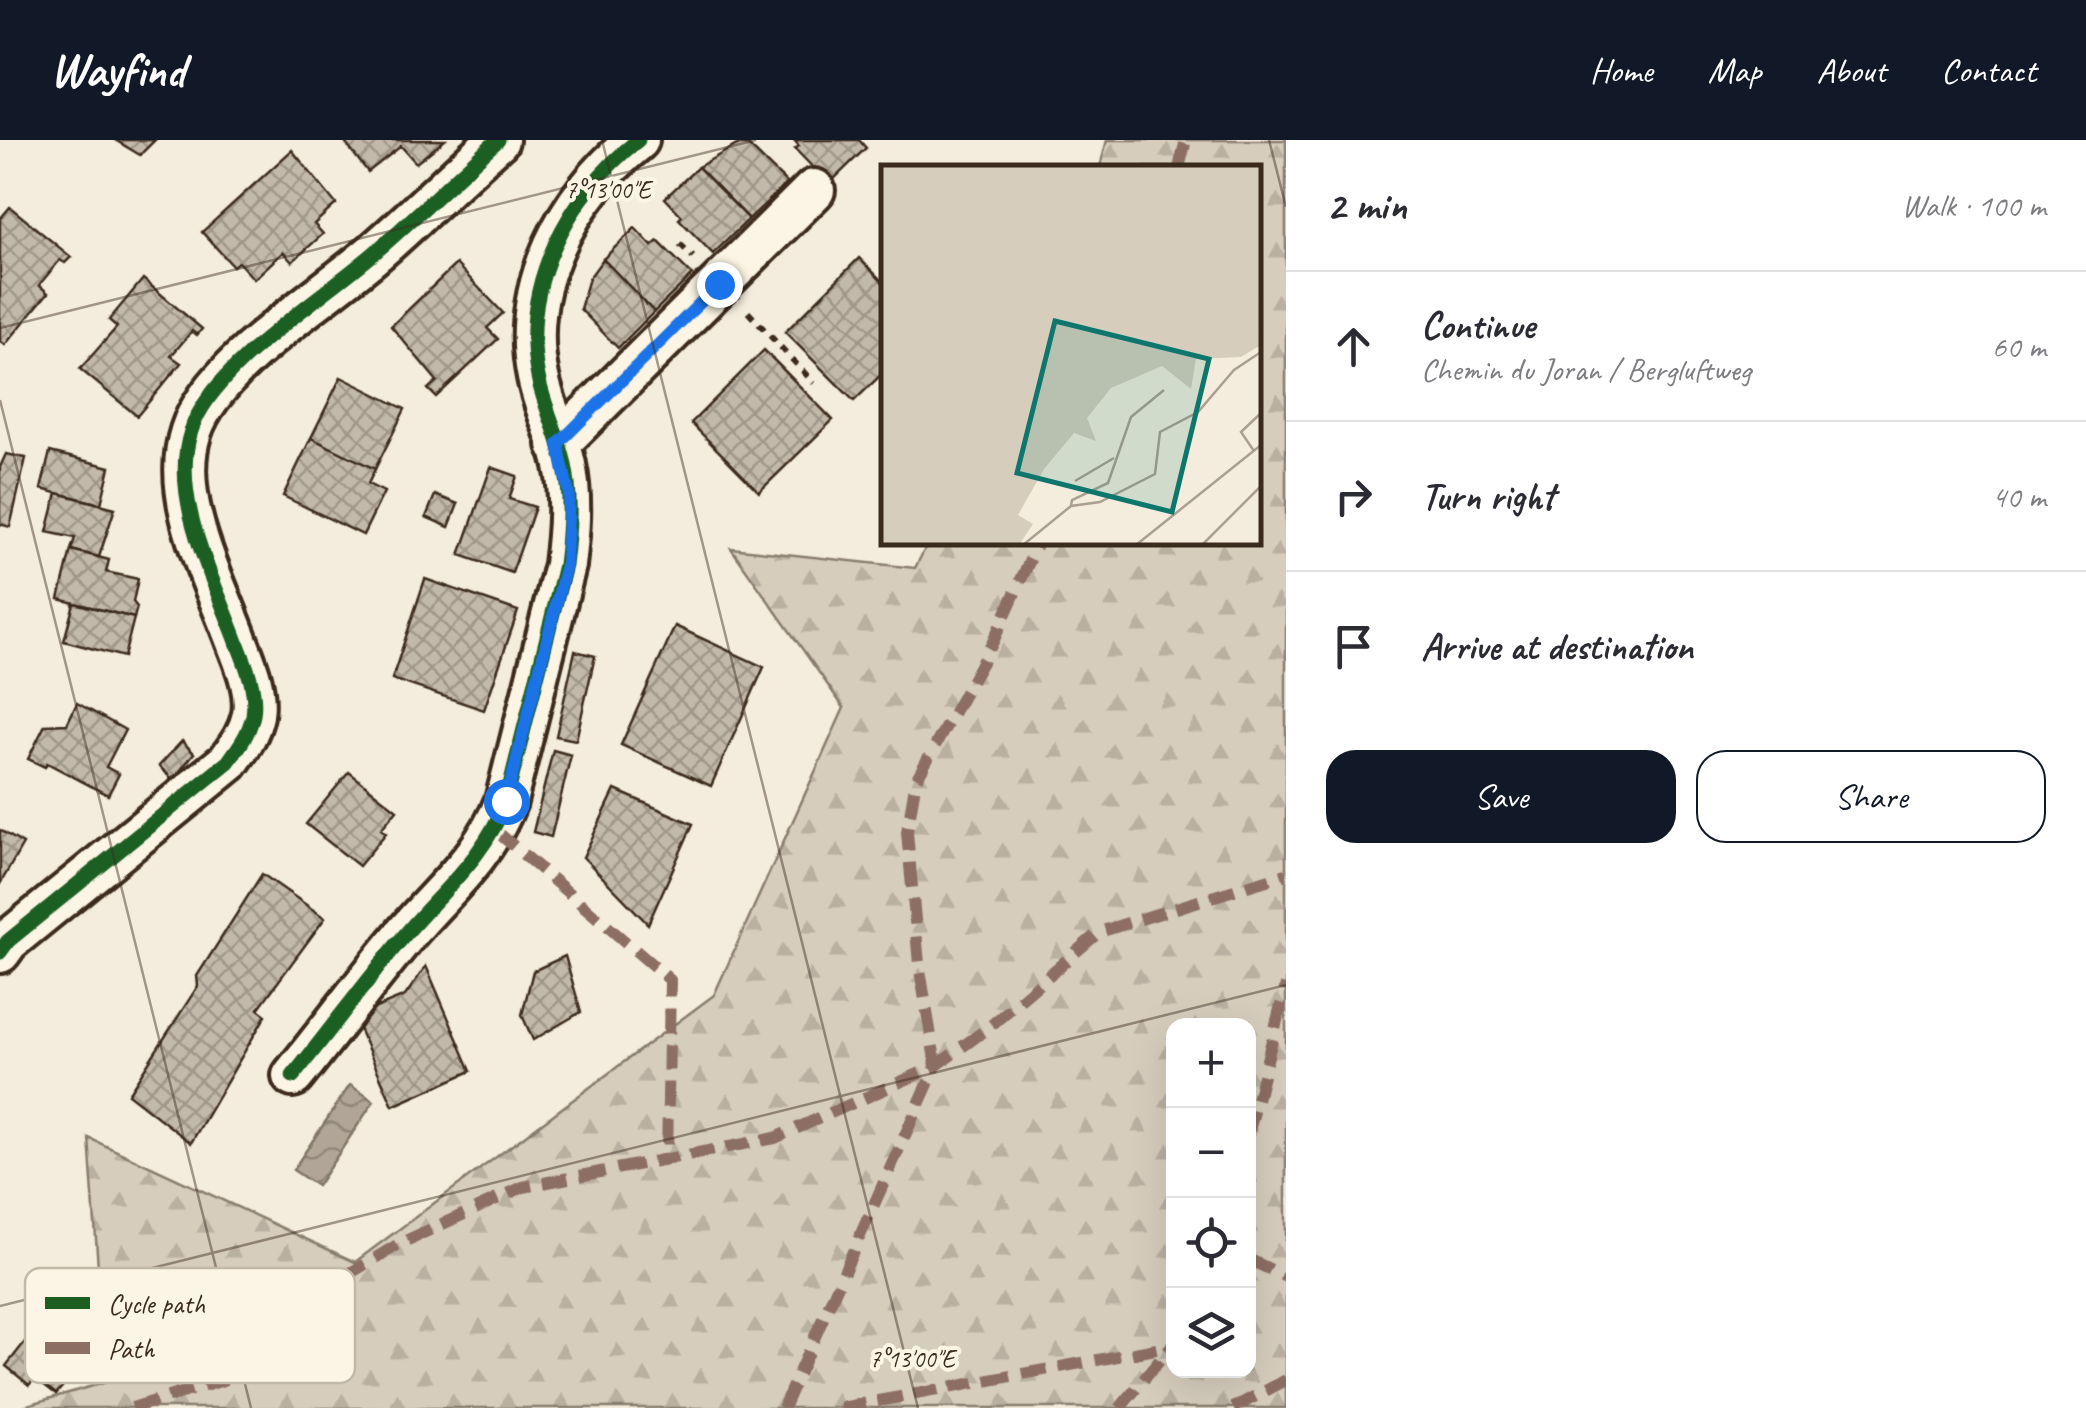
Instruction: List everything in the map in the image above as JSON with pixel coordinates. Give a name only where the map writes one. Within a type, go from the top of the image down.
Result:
[{"type":"street","points":[[0,952],[8,941],[228,762],[244,741],[253,714],[252,681],[190,514],[184,485],[191,429],[206,403],[247,357],[380,248],[498,140]]},
{"type":"street","points":[[293,1076],[409,931],[480,852],[495,830],[506,801],[566,565],[569,494],[543,399],[534,339],[536,304],[543,271],[557,239],[588,192],[638,140]]},
{"type":"street","points":[[558,444],[814,190]]},
{"type":"path","points":[[778,343],[814,383]]},
{"type":"green space","points":[[1107,140],[1286,140],[1286,1408],[17,1408],[103,1383],[355,1383],[355,1268],[98,1268],[89,1138],[355,1262],[714,995],[844,708],[731,548],[915,568],[927,545],[1261,545],[1261,165],[1101,165]]},
{"type":"water","points":[[350,1085],[374,1101],[317,1186],[293,1170]]},
{"type":"building","points":[[115,140],[155,140],[140,155]]},
{"type":"building","points":[[343,140],[445,140],[416,163],[401,146],[368,172]]},
{"type":"building","points":[[794,140],[859,140],[866,148],[829,184],[795,149],[799,146]]},
{"type":"building","points":[[737,145],[748,145],[787,183],[749,219],[698,167]]},
{"type":"building","points":[[292,150],[336,204],[314,224],[323,234],[292,262],[283,252],[254,279],[238,262],[233,266],[202,232]]},
{"type":"building","points":[[698,167],[749,219],[713,254],[679,219],[682,216],[665,198]]},
{"type":"building","points":[[10,207],[71,257],[65,263],[60,260],[39,285],[48,293],[5,345],[0,341],[0,219]]},
{"type":"building","points":[[635,228],[652,246],[658,241],[692,275],[654,312],[603,259]]},
{"type":"building","points":[[859,258],[881,280],[881,375],[854,401],[785,332]]},
{"type":"building","points":[[603,259],[654,312],[618,348],[580,309],[589,278]]},
{"type":"building","points":[[456,264],[503,313],[487,328],[498,339],[436,397],[428,389],[437,381],[391,326]]},
{"type":"building","points":[[143,279],[202,329],[197,335],[192,331],[171,356],[181,363],[137,416],[80,369],[117,327],[109,320]]},
{"type":"building","points":[[764,350],[833,420],[759,492],[691,423]]},
{"type":"building","points":[[341,377],[405,409],[375,469],[311,438]]},
{"type":"building","points":[[311,438],[375,469],[368,484],[384,492],[363,535],[283,496]]},
{"type":"building","points":[[50,452],[110,467],[101,504],[41,489]]},
{"type":"building","points":[[6,454],[26,458],[10,527],[0,524],[0,467]]},
{"type":"building","points":[[491,467],[517,476],[509,499],[535,507],[512,573],[460,555]]},
{"type":"building","points":[[57,493],[115,508],[99,557],[71,550],[75,538],[47,532]]},
{"type":"building","points":[[435,495],[458,504],[449,527],[426,517]]},
{"type":"building","points":[[71,550],[109,560],[106,572],[138,579],[134,618],[59,599]]},
{"type":"building","points":[[425,579],[518,611],[484,710],[392,679]]},
{"type":"building","points":[[74,603],[134,618],[124,657],[64,641]]},
{"type":"building","points":[[675,626],[764,667],[711,786],[621,745]]},
{"type":"building","points":[[575,651],[595,656],[576,740],[556,736]]},
{"type":"building","points":[[77,703],[125,730],[106,767],[119,774],[108,795],[47,763],[45,767],[28,759],[45,725],[67,724]]},
{"type":"building","points":[[182,741],[194,753],[173,780],[159,766]]},
{"type":"building","points":[[553,750],[571,755],[551,837],[533,832]]},
{"type":"building","points":[[349,772],[397,810],[381,829],[386,833],[359,866],[306,824]]},
{"type":"building","points":[[615,790],[693,824],[648,924],[583,857]]},
{"type":"building","points":[[0,830],[23,844],[0,884]]},
{"type":"building","points":[[262,874],[325,918],[258,1009],[266,1015],[191,1143],[128,1094],[198,986],[197,976]]},
{"type":"building","points":[[565,956],[581,1012],[533,1040],[522,1015],[533,971]]},
{"type":"building","points":[[426,966],[471,1071],[393,1106],[354,1017],[405,996]]},
{"type":"building","points":[[25,1342],[25,1382],[6,1366]]},
{"type":"building","points":[[42,1383],[66,1383],[56,1394]]},
{"type":"marked path","points":[[1180,165],[1186,140]]},
{"type":"marked path","points":[[355,1270],[399,1244],[523,1187],[775,1138],[936,1066],[919,964],[907,832],[916,780],[992,644],[1037,545]]},
{"type":"marked path","points":[[495,830],[670,980],[667,1159]]},
{"type":"marked path","points":[[783,1408],[936,1066],[988,1028],[1099,932],[1286,874]]},
{"type":"marked path","points":[[1255,1108],[1286,985]]},
{"type":"marked path","points":[[1256,1263],[1286,1277]]},
{"type":"marked path","points":[[841,1408],[1166,1347]]},
{"type":"marked path","points":[[1120,1408],[1166,1353]]},
{"type":"marked path","points":[[1233,1408],[1286,1380]]},
{"type":"marked path","points":[[132,1408],[214,1383]]},
{"type":"cycle path","points":[[0,952],[8,941],[228,762],[249,728],[254,706],[250,678],[197,538],[186,483],[191,431],[203,406],[246,356],[358,267],[498,140]]},
{"type":"cycle path","points":[[293,1076],[394,948],[464,870],[487,838],[506,801],[565,565],[569,528],[565,465],[538,377],[536,309],[555,245],[571,216],[590,188],[638,140]]},
{"type":"route","points":[[506,801],[566,565],[569,494],[558,444],[719,284]]}]
